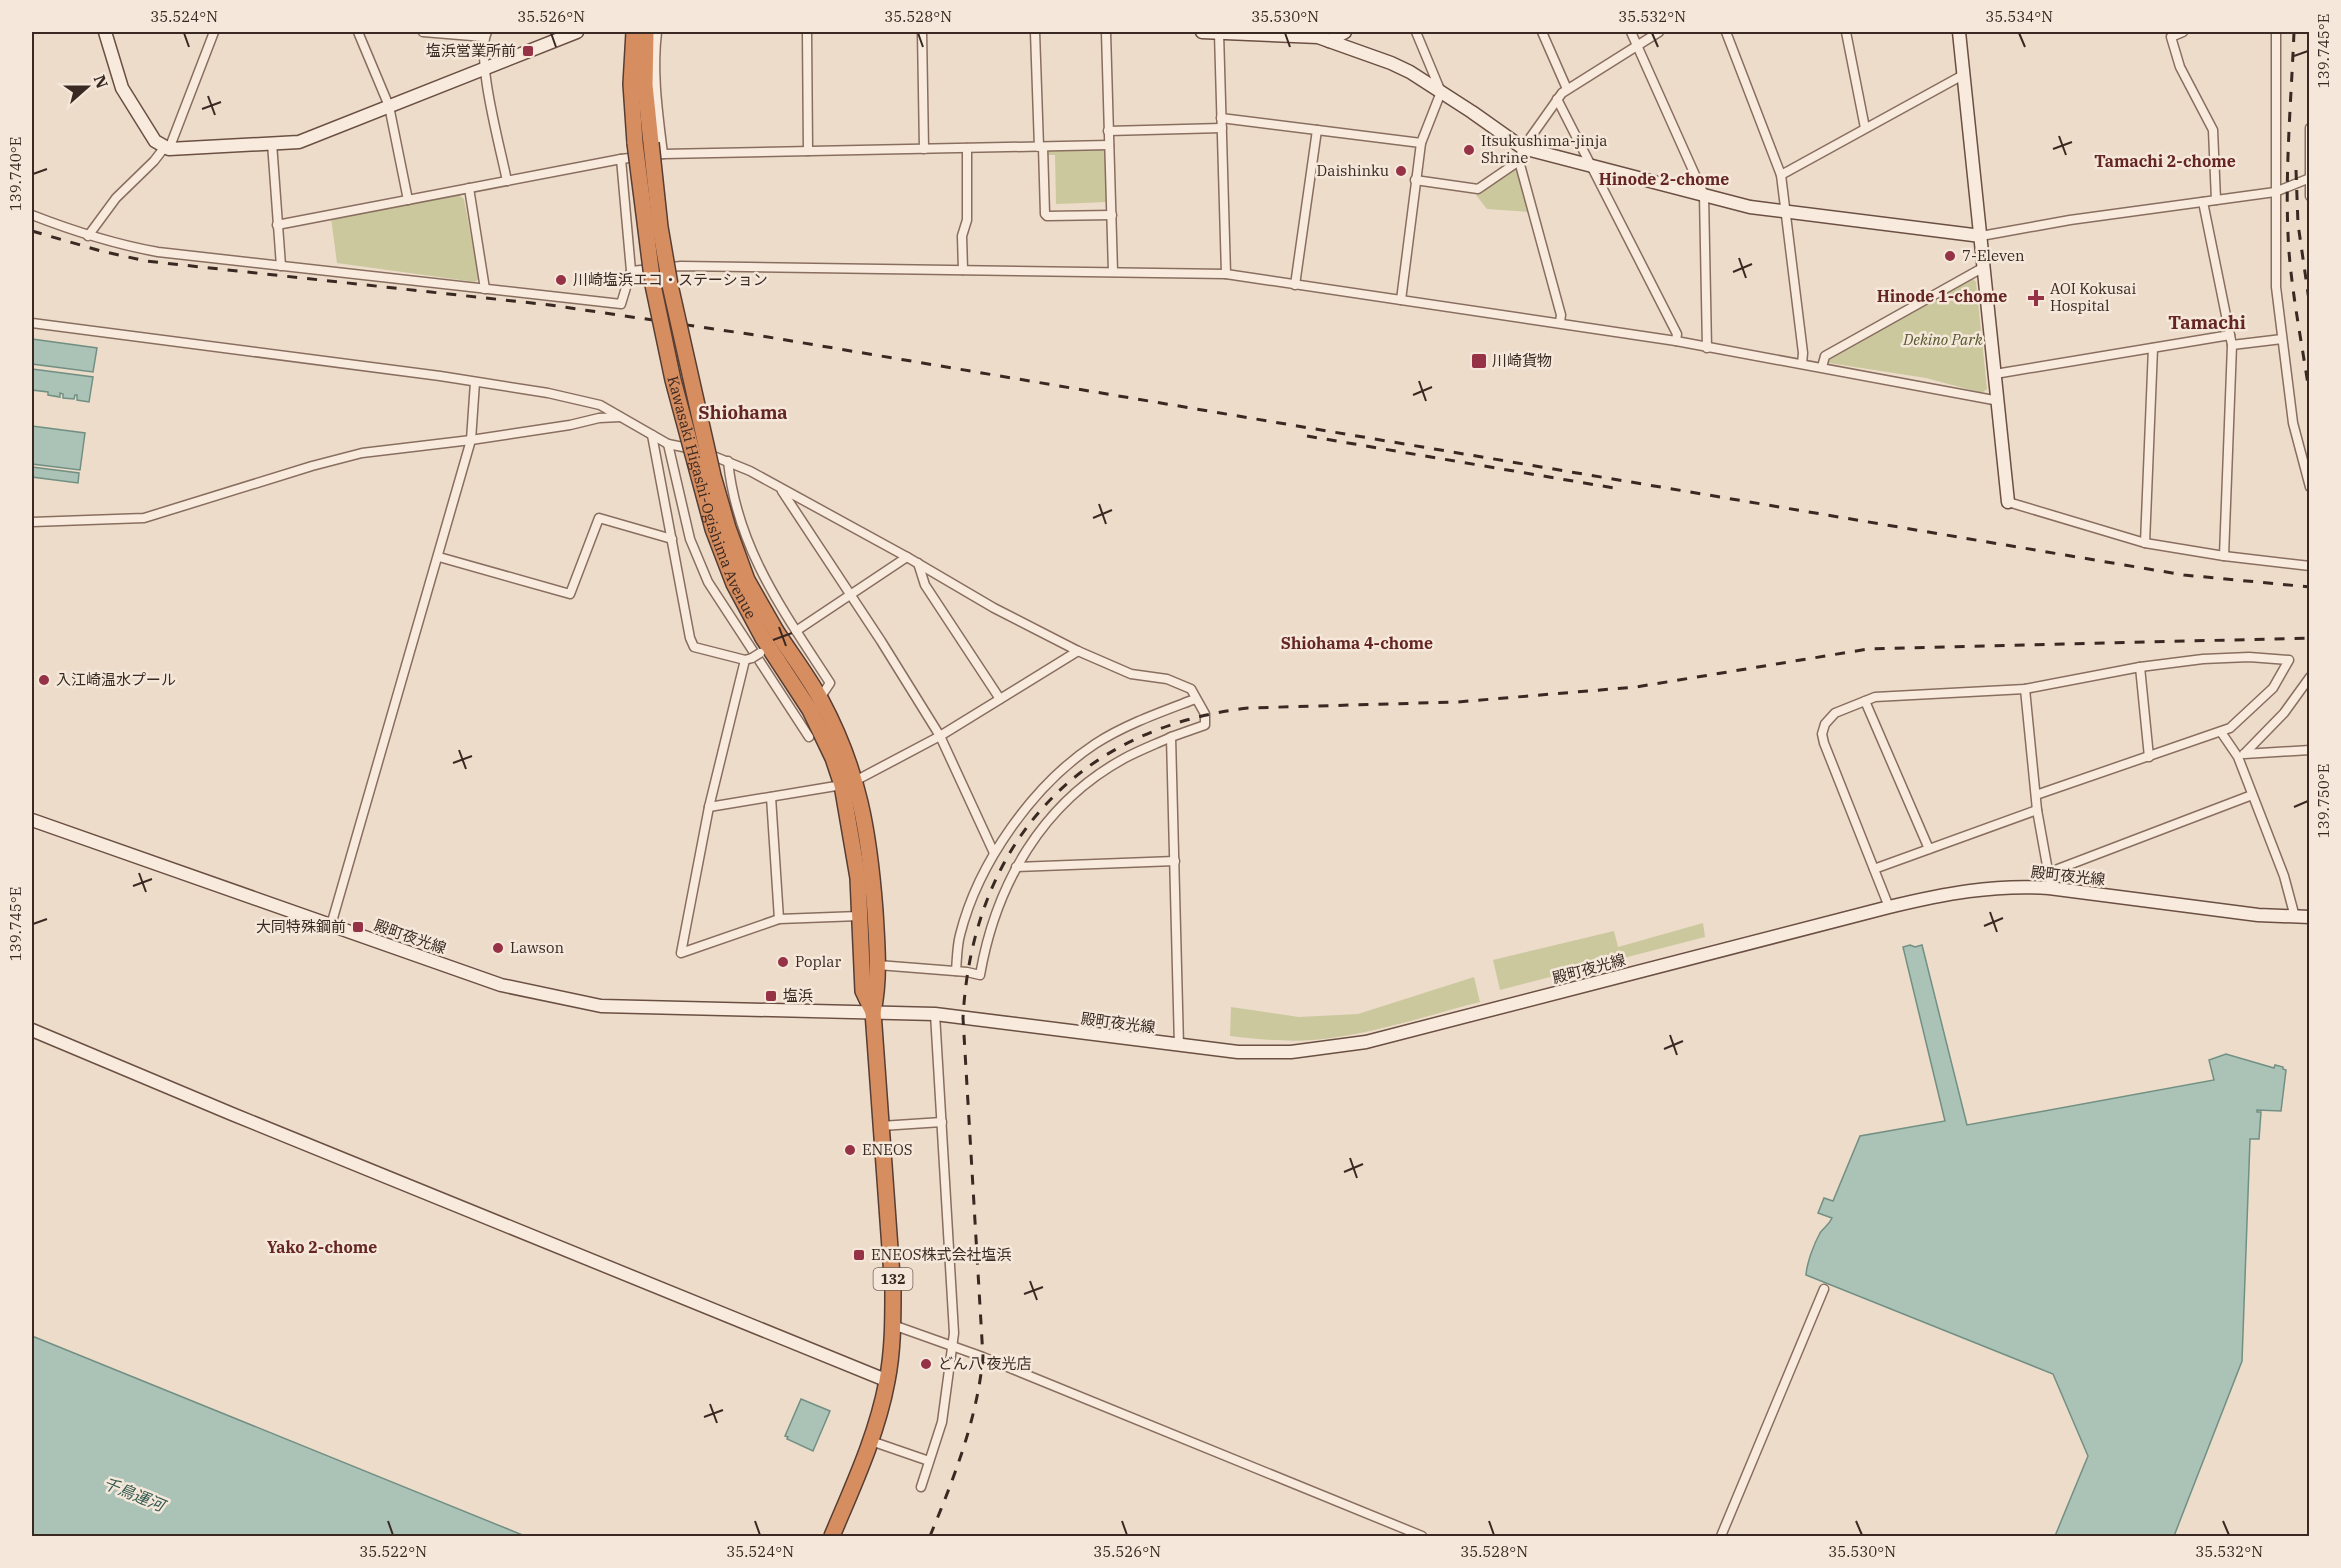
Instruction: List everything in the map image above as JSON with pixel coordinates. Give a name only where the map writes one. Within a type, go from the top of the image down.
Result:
[{"type":"highway","name":"Kawasaki Higashi-Ogishima Avenue","points":[[634,32],[631,84],[635,143],[653,285],[673,380],[713,530],[761,648],[810,710],[848,783],[867,828],[878,965],[873,1012],[894,1290],[894,1325],[888,1381],[871,1441],[832,1536]]},
{"type":"highway","name":"Kawasaki Higashi-Ogishima Avenue","points":[[646,32],[645,85],[660,227],[670,285],[713,476],[728,528],[747,580],[761,648],[820,698],[834,727],[848,783],[863,991],[873,1012]]},
{"type":"street","points":[[105,32],[121,85],[155,141],[166,149],[303,141],[577,32]]},
{"type":"street","points":[[88,236],[116,198],[166,149],[214,32]]},
{"type":"street","points":[[358,32],[389,106],[408,200]]},
{"type":"street","points":[[423,32],[485,34],[484,68],[507,181]]},
{"type":"street","points":[[657,32],[654,56],[655,83],[663,154]]},
{"type":"street","points":[[807,32],[808,151]]},
{"type":"street","points":[[922,32],[924,148]]},
{"type":"street","points":[[1035,32],[1045,214],[1047,216],[1112,215]]},
{"type":"street","points":[[1106,32],[1113,272]]},
{"type":"street","points":[[1202,32],[1318,37],[1401,67],[1523,148],[1750,207],[1981,236],[2070,220],[2276,192],[2309,178]]},
{"type":"street","points":[[1329,41],[1345,32]]},
{"type":"street","points":[[1401,300],[1421,142],[1441,92],[1416,32]]},
{"type":"street","points":[[1542,32],[1567,89]]},
{"type":"street","points":[[1630,32],[1704,195],[1707,348]]},
{"type":"street","points":[[1560,322],[1561,315],[1519,162],[1523,148],[1557,99],[1567,89],[1659,32]]},
{"type":"street","points":[[1726,32],[1781,175],[1803,353],[1802,364]]},
{"type":"street","points":[[1846,32],[1865,128]]},
{"type":"street","points":[[1959,32],[2008,502],[2145,543],[2224,556],[2310,566]]},
{"type":"street","points":[[2183,32],[2171,37],[2180,67],[2213,130],[2216,200]]},
{"type":"street","points":[[2276,32],[2276,287],[2293,423],[2310,487]]},
{"type":"street","points":[[1226,274],[1221,118],[1227,33]]},
{"type":"street","points":[[1781,175],[1963,75]]},
{"type":"street","points":[[1557,99],[1677,334],[1676,341]]},
{"type":"street","points":[[1221,118],[1421,142]]},
{"type":"street","points":[[1108,131],[1222,128]]},
{"type":"street","points":[[2310,128],[2310,196]]},
{"type":"street","points":[[1295,285],[1317,129]]},
{"type":"street","points":[[272,143],[281,266]]},
{"type":"street","points":[[278,225],[621,159],[663,154],[1109,145]]},
{"type":"street","points":[[963,270],[962,236],[967,220],[967,148]]},
{"type":"street","points":[[32,215],[88,236],[158,252],[621,304],[631,271],[621,159]]},
{"type":"street","points":[[1415,180],[1478,189],[1519,162]]},
{"type":"street","points":[[469,188],[485,289]]},
{"type":"street","points":[[2203,202],[2232,345],[2224,556]]},
{"type":"street","points":[[631,271],[681,266],[1226,274],[1676,341],[1999,401]]},
{"type":"street","points":[[1822,367],[1825,356],[1984,267]]},
{"type":"street","points":[[32,323],[476,382],[600,405],[668,444],[700,451],[728,461],[918,563],[994,608],[1078,651],[1131,674],[1167,679],[1191,689],[1205,714],[1205,725],[1126,757],[1084,785],[1047,822],[1016,867],[994,914],[980,975],[878,965]]},
{"type":"street","points":[[1995,374],[2230,335]]},
{"type":"street","points":[[2232,345],[2282,339]]},
{"type":"street","points":[[2145,543],[2153,348]]},
{"type":"street","points":[[331,926],[471,440],[476,382]]},
{"type":"street","points":[[32,522],[144,518],[352,455],[471,440],[570,425],[599,418],[620,417]]},
{"type":"street","points":[[652,435],[694,646],[761,648],[709,807],[681,953],[779,919],[859,916]]},
{"type":"street","points":[[668,444],[690,539],[708,582],[809,737]]},
{"type":"street","points":[[728,461],[735,502],[758,567],[776,601],[830,683],[820,698]]},
{"type":"street","points":[[780,488],[940,736],[994,853]]},
{"type":"street","points":[[438,556],[570,594],[599,518],[672,539]]},
{"type":"street","points":[[796,631],[907,557]]},
{"type":"street","points":[[918,563],[926,585],[1000,699]]},
{"type":"street","points":[[709,807],[848,783],[940,736],[1078,651]]},
{"type":"street","points":[[1889,907],[1822,734],[1825,724],[1835,713],[1885,696],[2025,690],[2140,667],[2203,659],[2249,657],[2289,660],[2272,688],[2230,728],[2036,795]]},
{"type":"street","points":[[2140,667],[2150,757]]},
{"type":"street","points":[[2241,755],[2284,713],[2310,677]]},
{"type":"street","points":[[2025,690],[2037,810],[2050,884]]},
{"type":"street","points":[[956,971],[960,936],[970,902],[994,853],[1044,788],[1095,745],[1125,728],[1195,699]]},
{"type":"street","points":[[1865,701],[1929,849]]},
{"type":"street","points":[[2221,732],[2241,755],[2252,795],[2284,876],[2295,917]]},
{"type":"street","points":[[1171,737],[1179,1046]]},
{"type":"street","points":[[2241,755],[2310,750]]},
{"type":"street","points":[[2050,884],[2058,869],[2252,795]]},
{"type":"street","points":[[771,797],[779,919]]},
{"type":"street","points":[[1874,869],[2037,810]]},
{"type":"street","name":"殿町夜光線","points":[[32,820],[501,985],[601,1006],[935,1014],[1179,1046],[1266,1053],[1355,1044],[1937,895],[1984,888],[2050,884],[2258,915],[2310,916]]},
{"type":"street","points":[[1016,867],[1175,861]]},
{"type":"street","points":[[921,1487],[942,1422],[954,1333],[935,1014]]},
{"type":"street","points":[[32,1030],[232,1114],[888,1381]]},
{"type":"street","points":[[881,1126],[942,1122]]},
{"type":"street","points":[[1721,1536],[1824,1288]]},
{"type":"street","points":[[894,1325],[952,1345],[1422,1536]]},
{"type":"street","points":[[871,1441],[929,1461]]},
{"type":"green space","points":[[1101,148],[1107,154],[1108,202],[1056,204],[1055,155],[1047,155],[1048,152],[1050,150]]},
{"type":"green space","points":[[1513,169],[1517,169],[1528,212],[1487,209],[1476,195]]},
{"type":"green space","points":[[459,195],[464,199],[479,279],[475,282],[337,263],[331,218]]},
{"type":"green space","name":"Dekino Park","points":[[1972,278],[1976,282],[1987,389],[1982,393],[1926,378],[1829,363],[1829,358]]},
{"type":"green space","points":[[1703,923],[1705,937],[1500,990],[1493,960],[1614,931],[1618,947]]},
{"type":"green space","points":[[1474,977],[1480,1002],[1376,1029],[1334,1038],[1303,1041],[1230,1036],[1231,1007],[1299,1017],[1358,1014]]},
{"type":"water","points":[[32,339],[97,348],[93,372],[32,364]]},
{"type":"water","points":[[32,369],[93,377],[89,402],[77,400],[77,395],[74,399],[63,398],[63,394],[60,393],[60,397],[48,395],[48,392],[32,390]]},
{"type":"water","points":[[32,426],[85,433],[80,470],[32,464]]},
{"type":"water","points":[[32,467],[79,473],[78,483],[32,477]]},
{"type":"water","points":[[1910,945],[1915,947],[1922,945],[1967,1125],[2214,1080],[2209,1060],[2226,1054],[2274,1068],[2275,1065],[2283,1067],[2286,1070],[2281,1111],[2257,1110],[2261,1112],[2259,1139],[2250,1139],[2242,1361],[2174,1536],[2055,1536],[2088,1456],[2053,1374],[1806,1275],[1815,1242],[1832,1218],[1818,1213],[1824,1198],[1833,1201],[1860,1136],[1945,1121],[1903,947]]},
{"type":"water","name":"千鳥運河","points":[[32,1336],[525,1536],[32,1536]]},
{"type":"water","points":[[801,1399],[830,1411],[813,1451],[785,1436]]},
{"type":"railway","points":[[2294,32],[2288,142],[2289,252],[2310,398]]},
{"type":"railway","points":[[2296,170],[2298,224],[2310,307]]},
{"type":"railway","points":[[32,231],[146,261],[550,305],[762,336],[2184,575],[2310,587]]},
{"type":"railway","points":[[1307,436],[1614,488]]},
{"type":"railway","points":[[930,1536],[956,1470],[970,1426],[983,1357],[963,1018],[971,956],[987,900],[1012,850],[1044,806],[1085,770],[1132,741],[1187,720],[1248,708],[1457,702],[1636,687],[1868,649],[2310,638]]},
{"type":"place","name":"塩浜営業所前","points":[[528,51]]},
{"type":"place","name":"Itsukushima-jinja Shrine","points":[[1469,150]]},
{"type":"place","name":"Daishinku","points":[[1401,171]]},
{"type":"place","name":"7-Eleven","points":[[1950,256]]},
{"type":"place","name":"川崎塩浜エコ・ステーション","points":[[561,280]]},
{"type":"place","name":"AOI Kokusai Hospital","points":[[2036,298]]},
{"type":"place","name":"川崎貨物","points":[[1479,361]]},
{"type":"place","name":"入江崎温水プール","points":[[44,680]]},
{"type":"place","name":"大同特殊鋼前","points":[[358,927]]},
{"type":"place","name":"Lawson","points":[[498,948]]},
{"type":"place","name":"Poplar","points":[[783,962]]},
{"type":"place","name":"塩浜","points":[[771,996]]},
{"type":"place","name":"ENEOS","points":[[850,1150]]},
{"type":"place","name":"ENEOS株式会社塩浜","points":[[859,1255]]},
{"type":"place","name":"どん八 夜光店","points":[[926,1364]]},
{"type":"district","name":"Tamachi 2-chome","points":[[2165,161]]},
{"type":"district","name":"Hinode 2-chome","points":[[1664,179]]},
{"type":"district","name":"Hinode 1-chome","points":[[1942,296]]},
{"type":"district","name":"Tamachi","points":[[2207,323]]},
{"type":"district","name":"Shiohama","points":[[743,413]]},
{"type":"district","name":"Shiohama 4-chome","points":[[1357,643]]},
{"type":"district","name":"Yako 2-chome","points":[[322,1247]]}]
